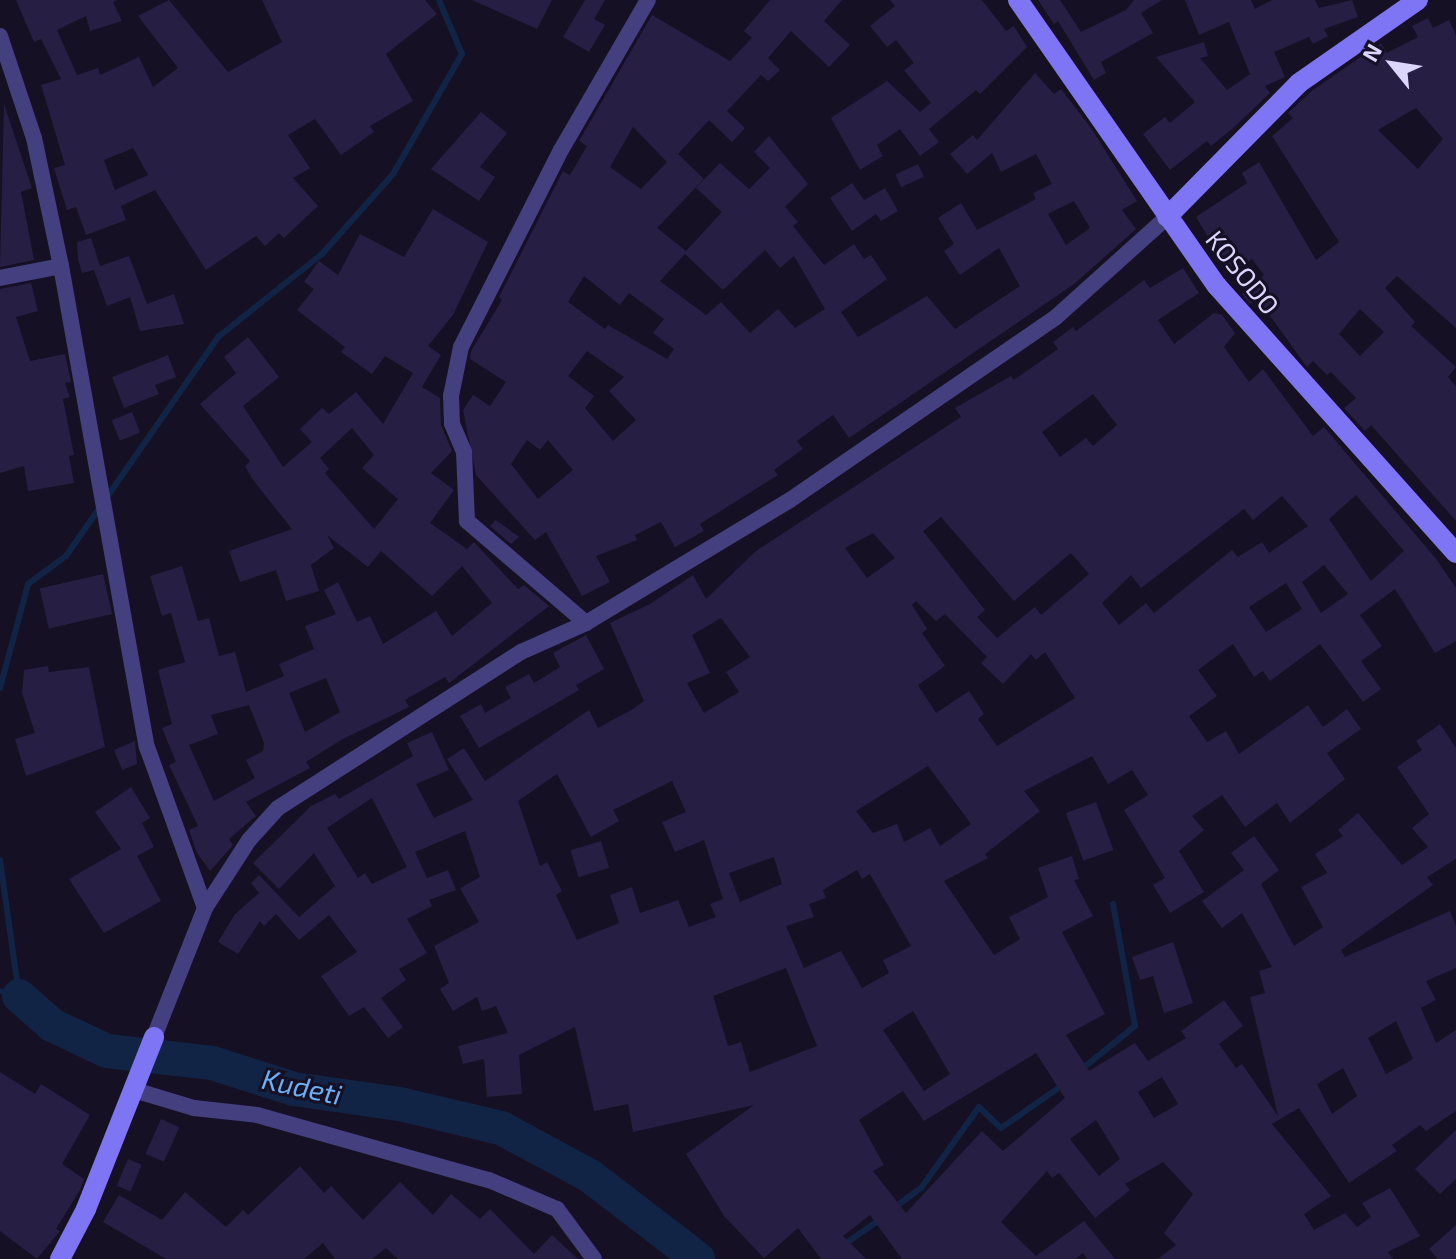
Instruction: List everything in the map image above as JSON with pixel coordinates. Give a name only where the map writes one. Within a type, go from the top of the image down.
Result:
[{"type":"main road","name":"KOSODO","points":[[1018,0],[1217,286],[1456,553]]},
{"type":"main road","points":[[1167,217],[1299,83],[1418,0]]},
{"type":"main road","points":[[60,1259],[154,1037]]},
{"type":"street","points":[[586,623],[467,521],[464,452],[452,424],[451,396],[461,347],[561,150],[648,0]]},
{"type":"street","points":[[0,36],[34,138],[61,266],[147,747],[205,908]]},
{"type":"street","points":[[154,1037],[205,908],[249,840],[278,808],[521,652],[586,623],[730,540],[1055,318],[1167,217]]},
{"type":"street","points":[[0,278],[61,266]]},
{"type":"street","points":[[134,1090],[194,1108],[257,1115],[489,1180],[557,1209],[594,1259]]},
{"type":"building","points":[[16,0],[117,0],[113,2],[122,21],[90,31],[86,16],[57,30],[77,75],[98,68],[100,75],[139,57],[153,87],[178,68],[138,16],[169,0],[228,72],[282,42],[262,0],[425,0],[437,14],[386,54],[413,101],[370,126],[374,132],[341,155],[315,119],[288,135],[310,168],[293,178],[318,206],[284,238],[279,233],[265,246],[256,236],[206,270],[155,190],[121,206],[126,220],[86,235],[76,207],[67,210],[54,168],[65,165],[41,85],[61,79],[41,39],[34,42]],"holes":[[[133,148],[148,175],[115,190],[104,160]]]},
{"type":"building","points":[[472,0],[552,0],[537,29]]},
{"type":"building","points":[[585,0],[605,0],[594,19],[605,25],[589,52],[563,37]]},
{"type":"building","points":[[770,0],[842,0],[824,21],[850,45],[829,67],[791,31],[768,58],[780,70],[768,81],[761,75],[727,111],[745,128],[732,142],[709,120],[678,154],[704,179],[657,228],[686,251],[722,212],[696,188],[720,163],[749,189],[770,168],[754,152],[769,136],[808,184],[785,207],[798,222],[793,226],[824,265],[854,244],[864,259],[871,255],[887,279],[841,312],[858,337],[927,296],[955,329],[1020,286],[999,248],[960,275],[944,251],[954,244],[938,218],[961,203],[977,230],[1036,199],[1033,193],[1052,184],[1036,154],[1001,172],[992,153],[967,174],[950,154],[973,135],[977,140],[1035,73],[1054,94],[1061,89],[1091,128],[1137,201],[1122,210],[1136,229],[1074,284],[849,438],[833,415],[797,441],[803,449],[774,470],[778,475],[700,524],[704,531],[675,547],[661,522],[635,535],[637,540],[596,556],[610,582],[582,596],[546,532],[535,540],[476,475],[463,410],[473,395],[490,406],[506,382],[470,359],[471,351],[502,300],[499,297],[563,171],[570,175],[587,146],[579,141],[652,15],[730,61],[752,38],[744,31]],"holes":[[[633,127],[667,162],[641,189],[610,167]],[[1074,201],[1090,228],[1066,245],[1048,214]],[[765,250],[780,268],[794,256],[825,309],[795,328],[778,309],[750,333],[721,302],[706,315],[660,281],[685,254],[723,290]],[[584,276],[620,305],[629,293],[664,319],[653,333],[674,349],[667,359],[608,325],[605,329],[568,302]],[[587,351],[624,377],[609,391],[636,420],[613,441],[585,408],[594,396],[568,376]],[[527,440],[540,450],[548,440],[573,470],[538,499],[511,464]]]},
{"type":"building","points":[[890,0],[982,0],[1006,31],[1014,26],[1027,47],[980,94],[976,90],[929,129],[939,142],[920,156],[900,129],[877,145],[883,156],[860,170],[831,118],[887,81],[920,112],[931,103],[904,70],[914,63],[896,40],[887,47],[870,26],[895,6]]},
{"type":"building","points":[[1038,0],[1060,0],[1081,32],[1126,10],[1134,0],[1162,0],[1141,13],[1153,33],[1101,62],[1106,73],[1094,80],[1058,21],[1054,24]]},
{"type":"building","points":[[1185,0],[1251,0],[1255,9],[1272,0],[1315,0],[1319,8],[1352,0],[1358,17],[1324,29],[1328,36],[1313,44],[1309,37],[1274,52],[1285,77],[1265,86],[1270,93],[1211,146],[1207,141],[1170,170],[1143,134],[1165,117],[1170,123],[1195,102],[1156,57],[1204,42],[1208,56],[1200,58],[1227,90],[1250,74],[1229,22],[1199,35]]},
{"type":"building","points":[[1428,18],[1433,28],[1449,20],[1456,35],[1456,328],[1397,276],[1385,288],[1415,322],[1411,326],[1456,367],[1448,377],[1456,386],[1456,521],[1371,425],[1365,431],[1344,408],[1356,398],[1331,372],[1327,375],[1313,361],[1307,367],[1258,299],[1250,304],[1242,294],[1264,275],[1252,259],[1230,273],[1196,217],[1247,183],[1242,173],[1259,162],[1316,260],[1339,242],[1272,136],[1293,118],[1288,113],[1313,90],[1381,43],[1387,53],[1418,37],[1412,26]],"holes":[[[1416,108],[1443,139],[1418,169],[1378,130]],[[1360,309],[1384,332],[1360,356],[1339,334]]]},
{"type":"building","points":[[4,104],[32,188],[21,192],[34,260],[0,267]]},
{"type":"building","points":[[481,112],[507,133],[480,167],[495,177],[479,201],[431,169]]},
{"type":"building","points":[[918,164],[924,177],[901,187],[895,175]]},
{"type":"building","points":[[852,183],[864,200],[885,188],[898,211],[881,221],[876,214],[852,231],[830,198]]},
{"type":"building","points":[[433,209],[488,242],[453,315],[428,346],[441,355],[422,387],[440,398],[441,425],[452,451],[431,473],[454,490],[430,523],[467,549],[474,542],[518,589],[524,585],[549,606],[449,683],[445,677],[405,700],[409,707],[341,740],[306,762],[310,768],[246,802],[256,816],[229,839],[233,845],[210,871],[197,853],[189,830],[198,826],[169,765],[176,762],[162,728],[172,724],[158,670],[185,662],[171,613],[162,616],[150,576],[182,566],[198,621],[209,618],[219,656],[235,652],[246,692],[284,676],[279,664],[314,649],[305,626],[336,614],[324,590],[338,582],[357,622],[370,616],[383,644],[436,611],[452,636],[492,603],[462,566],[432,596],[381,551],[368,567],[327,535],[334,548],[311,565],[319,591],[286,601],[276,570],[240,582],[229,551],[292,529],[253,480],[245,466],[250,461],[200,404],[236,373],[224,357],[248,337],[279,377],[243,406],[283,467],[312,442],[300,429],[322,408],[329,414],[356,392],[383,424],[413,373],[385,356],[372,374],[341,352],[345,347],[297,310],[314,289],[304,282],[319,261],[338,275],[360,234],[404,257]],"holes":[[[352,428],[374,455],[362,468],[398,499],[374,529],[325,473],[329,469],[320,458]],[[326,678],[340,712],[305,732],[289,693]],[[249,705],[264,743],[263,751],[246,760],[255,778],[214,801],[189,745],[218,734],[211,715]]]},
{"type":"building","points":[[91,238],[100,266],[129,256],[147,304],[174,294],[184,324],[140,331],[130,297],[107,306],[94,270],[82,273],[78,259],[77,242]]},
{"type":"building","points":[[1183,268],[1199,293],[1158,320],[1174,344],[1214,313],[1222,315],[1235,333],[1224,347],[1249,382],[1263,369],[1313,436],[1324,427],[1437,560],[1456,588],[1456,641],[1435,653],[1395,589],[1360,615],[1382,646],[1361,661],[1381,689],[1363,702],[1320,644],[1270,681],[1263,671],[1254,677],[1233,644],[1198,670],[1217,696],[1189,716],[1207,742],[1226,731],[1239,754],[1308,705],[1323,727],[1347,709],[1361,729],[1327,753],[1345,779],[1290,823],[1277,803],[1245,827],[1222,795],[1192,816],[1204,830],[1179,851],[1204,892],[1170,913],[1153,885],[1165,878],[1124,810],[1148,795],[1132,770],[1108,784],[1092,756],[1024,791],[1040,811],[985,854],[988,858],[944,881],[994,955],[1020,939],[1009,917],[1048,897],[1038,868],[1072,856],[1079,879],[1074,880],[1093,916],[1062,932],[1105,1014],[1066,1035],[1089,1071],[1135,1043],[1148,1061],[1186,1038],[1181,1031],[1224,1000],[1243,1026],[1219,1044],[1236,1068],[1242,1064],[1278,1116],[1250,997],[1265,993],[1259,971],[1272,967],[1242,913],[1222,928],[1202,901],[1244,870],[1231,853],[1254,836],[1279,870],[1261,884],[1294,946],[1323,927],[1301,887],[1327,873],[1315,854],[1343,836],[1338,830],[1358,813],[1402,865],[1428,847],[1412,828],[1429,814],[1397,767],[1422,750],[1416,741],[1440,724],[1456,748],[1456,859],[1427,877],[1433,885],[1341,950],[1345,957],[1450,911],[1456,926],[1456,968],[1426,981],[1436,1000],[1421,1008],[1436,1043],[1456,1030],[1456,1111],[1426,1131],[1420,1125],[1392,1145],[1397,1151],[1349,1183],[1299,1108],[1272,1124],[1331,1196],[1304,1214],[1314,1230],[1345,1213],[1357,1227],[1371,1217],[1362,1203],[1390,1188],[1420,1236],[1388,1252],[1393,1259],[1158,1259],[1176,1245],[1164,1233],[1193,1194],[1163,1162],[1125,1184],[1130,1190],[1095,1218],[1059,1173],[1052,1178],[1047,1171],[1001,1222],[1036,1256],[1084,1221],[1115,1259],[1087,1259],[1083,1253],[1075,1259],[902,1259],[870,1215],[843,1236],[866,1259],[821,1259],[798,1228],[764,1258],[724,1216],[686,1154],[754,1105],[633,1132],[628,1104],[594,1111],[575,1027],[519,1055],[522,1094],[487,1097],[484,1059],[463,1064],[458,1046],[508,1033],[496,1006],[482,1011],[477,997],[453,1011],[440,989],[449,983],[434,946],[479,922],[460,888],[480,877],[465,831],[415,852],[427,878],[448,870],[456,890],[429,900],[432,906],[407,919],[427,953],[399,969],[406,980],[381,998],[403,1027],[388,1038],[364,1007],[349,1016],[321,976],[357,952],[329,915],[299,940],[276,914],[264,926],[260,921],[238,954],[218,942],[235,914],[259,893],[251,883],[259,875],[299,917],[335,886],[314,853],[279,889],[253,863],[311,806],[335,794],[339,799],[413,756],[407,743],[432,732],[449,770],[416,784],[434,818],[473,800],[447,759],[464,748],[485,781],[589,710],[598,728],[633,709],[644,701],[610,623],[650,604],[693,575],[706,599],[756,551],[961,417],[955,408],[1011,376],[1014,380],[1058,349],[1053,342],[1073,327],[1076,331],[1144,280],[1150,288]],"holes":[[[1093,394],[1117,425],[1093,446],[1086,438],[1060,457],[1042,432]],[[1356,495],[1404,551],[1371,581],[1329,519]],[[1282,496],[1308,526],[1269,553],[1262,542],[1238,557],[1232,550],[1154,613],[1146,603],[1119,625],[1102,603],[1131,575],[1141,588],[1244,509],[1253,520]],[[941,517],[1014,601],[1071,553],[1089,574],[1041,615],[1035,607],[997,638],[977,617],[985,610],[923,531]],[[873,533],[895,558],[867,578],[845,548]],[[1324,565],[1348,594],[1321,613],[1302,582]],[[1286,583],[1302,609],[1266,632],[1249,607]],[[916,601],[936,621],[945,614],[987,657],[981,663],[1003,684],[1031,654],[1036,660],[1045,652],[1075,698],[997,746],[978,719],[984,714],[969,691],[936,713],[918,685],[945,666],[922,633],[927,629],[912,605]],[[721,618],[750,657],[726,672],[739,692],[704,713],[687,683],[710,673],[692,635]],[[928,766],[971,824],[940,846],[930,828],[904,842],[897,824],[873,833],[856,811]],[[557,774],[591,837],[619,821],[613,810],[672,781],[686,812],[662,822],[675,852],[704,840],[723,899],[710,904],[716,917],[689,927],[678,900],[640,913],[632,887],[610,895],[619,923],[577,940],[556,895],[562,891],[547,862],[540,866],[518,801]],[[372,798],[407,867],[372,884],[365,873],[358,878],[327,828]],[[774,857],[782,884],[740,902],[729,873]],[[857,870],[862,879],[870,874],[911,946],[883,960],[889,973],[862,988],[841,951],[804,968],[786,926],[814,917],[809,904],[826,898],[823,890]],[[786,968],[817,1046],[750,1072],[741,1042],[728,1046],[713,996]],[[913,1011],[950,1074],[924,1091],[883,1030]],[[1396,1021],[1413,1059],[1386,1074],[1368,1038]],[[1036,1053],[1065,1098],[1003,1151],[982,1131],[906,1213],[873,1171],[884,1165],[859,1120],[903,1091],[924,1121]],[[1343,1068],[1357,1096],[1332,1114],[1317,1084]],[[1162,1077],[1178,1104],[1154,1118],[1138,1092]],[[1096,1120],[1120,1159],[1099,1176],[1070,1139]]]},
{"type":"building","points":[[31,283],[38,311],[16,317],[30,361],[65,354],[71,382],[65,383],[70,397],[63,399],[74,455],[69,456],[74,483],[28,491],[24,466],[0,473],[0,289]]},
{"type":"building","points":[[168,355],[176,377],[155,385],[159,394],[124,408],[112,377]]},
{"type":"building","points":[[132,412],[140,432],[120,441],[112,420]]},
{"type":"building","points":[[496,520],[519,537],[511,544],[490,526]]},
{"type":"building","points":[[103,574],[112,614],[49,629],[40,589]]},
{"type":"building","points":[[586,635],[604,669],[576,685],[579,690],[479,748],[460,716],[481,704],[485,713],[511,698],[505,687],[529,674],[534,683],[560,667],[553,653]]},
{"type":"building","points":[[48,666],[49,672],[89,667],[105,747],[26,776],[15,739],[35,733],[22,693],[24,670]]},
{"type":"building","points":[[135,741],[137,764],[122,770],[114,750]]},
{"type":"building","points":[[131,787],[150,818],[142,823],[154,847],[137,856],[161,901],[104,933],[69,879],[121,849],[95,812]]},
{"type":"building","points":[[1096,802],[1113,850],[1083,861],[1066,813]]},
{"type":"building","points":[[601,841],[609,868],[579,877],[570,850]]},
{"type":"building","points":[[1173,942],[1193,1003],[1164,1013],[1153,976],[1140,980],[1132,957]]},
{"type":"building","points":[[0,1072],[35,1094],[41,1084],[90,1115],[62,1164],[84,1179],[80,1190],[56,1229],[60,1231],[37,1259],[0,1231]]},
{"type":"building","points":[[161,1119],[179,1127],[164,1162],[146,1154]]},
{"type":"building","points":[[1456,1130],[1456,1179],[1440,1194],[1415,1169]]},
{"type":"building","points":[[128,1159],[142,1165],[130,1192],[117,1186]]},
{"type":"building","points":[[300,1166],[324,1193],[331,1186],[363,1220],[400,1182],[433,1215],[451,1194],[480,1219],[490,1209],[534,1254],[552,1235],[578,1259],[398,1259],[386,1248],[372,1259],[335,1259],[323,1243],[304,1259],[166,1259],[103,1222],[119,1195],[162,1220],[185,1192],[226,1227],[243,1210],[248,1215]]},
{"type":"building","points":[[1456,1225],[1456,1259],[1438,1259],[1429,1249]]},
{"type":"waterway","points":[[0,688],[28,584],[66,556],[218,337],[322,254],[393,174],[462,54],[439,0]]},
{"type":"waterway","name":"Kudeti","points":[[0,860],[19,996],[0,991]]},
{"type":"waterway","points":[[1082,1069],[1135,1026],[1113,904]]},
{"type":"waterway","name":"Kudeti","points":[[19,996],[52,1025],[107,1051],[212,1063],[294,1089],[400,1104],[501,1128],[590,1176],[698,1259]]},
{"type":"waterway","points":[[894,1208],[921,1188],[979,1107],[1001,1128],[1064,1084]]},
{"type":"waterway","points":[[842,1246],[882,1218]]}]
